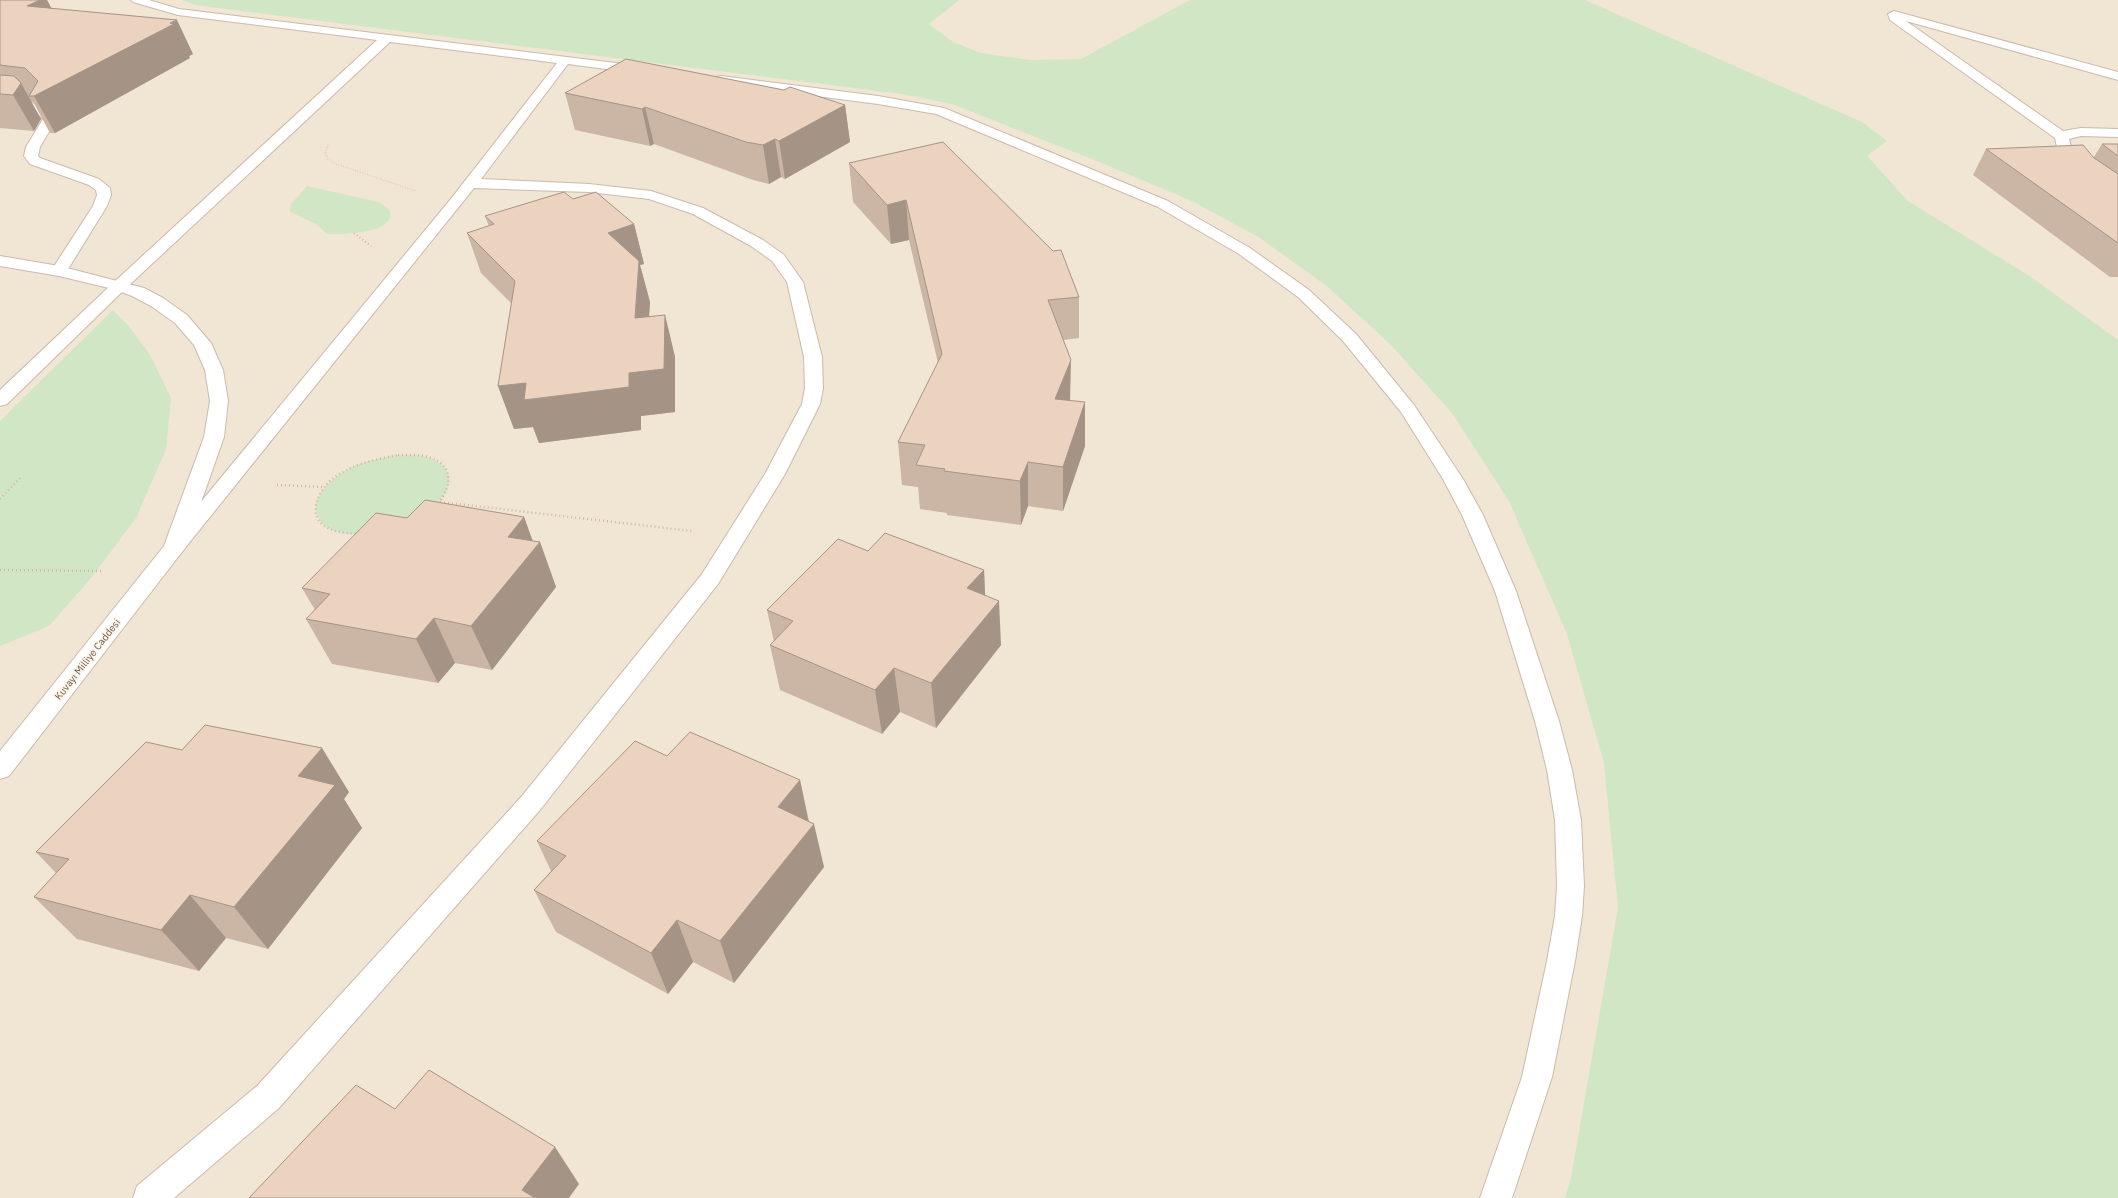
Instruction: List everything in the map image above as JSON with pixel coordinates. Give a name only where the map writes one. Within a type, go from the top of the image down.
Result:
[{"type":"street","points":[[136,0],[178,12],[659,72]]},
{"type":"street","points":[[2118,76],[1894,14],[1894,18],[2061,136],[2066,156],[2085,179],[2118,202]]},
{"type":"street","points":[[0,400],[119,286],[387,38]]},
{"type":"street","points":[[174,548],[471,183],[565,60]]},
{"type":"street","points":[[706,78],[885,101],[939,111],[1162,204],[1223,237],[1298,289],[1327,315],[1363,352],[1403,401],[1428,436],[1466,500],[1494,561],[1522,636],[1551,730],[1568,808],[1572,873],[1565,945],[1537,1075],[1496,1198]]},
{"type":"street","points":[[0,103],[39,108],[50,118],[33,147],[31,156],[35,161],[94,182],[103,188],[104,195],[100,206],[59,271]]},
{"type":"street","points":[[2061,136],[2081,132],[2118,132]]},
{"type":"street","points":[[149,1198],[268,1097],[531,803],[710,579],[775,474],[806,416],[814,388],[815,372],[810,338],[795,282],[788,270],[778,258],[757,243],[698,211],[651,195],[589,188],[471,183]]},
{"type":"street","points":[[0,261],[59,271],[119,286],[144,295],[181,320],[202,343],[214,370],[219,401],[214,437],[174,548]]},
{"type":"street","name":"Kuvayı Milliye Caddesi","points":[[0,769],[174,548]]},
{"type":"path","points":[[330,140],[325,153],[328,159],[336,164],[454,204]]},
{"type":"path","points":[[440,502],[448,489],[450,477],[444,466],[433,459],[418,455],[398,455],[370,460],[338,475],[324,487],[316,501],[316,514],[323,525],[337,532],[358,534],[373,533],[404,526],[425,515],[440,502],[736,536]]},
{"type":"path","points":[[0,499],[22,476]]},
{"type":"path","points":[[0,570],[156,572]]},
{"type":"shaded area","points":[[0,0],[2118,0],[2118,1198],[0,1198]]},
{"type":"green space","points":[[183,0],[959,0],[929,24],[953,42],[981,53],[1030,60],[1081,59],[1190,0],[1585,0],[1862,122],[1887,141],[1867,156],[1908,201],[2031,277],[2118,340],[2118,1198],[1565,1198],[1571,1178],[1618,908],[1604,763],[1567,634],[1509,501],[1452,413],[1391,345],[1328,287],[1260,238],[1194,202],[1097,161],[952,104],[902,94],[195,5]]},
{"type":"green space","points":[[307,186],[378,202],[389,210],[390,217],[387,223],[372,230],[352,233],[327,234],[316,224],[290,212],[291,204]]},
{"type":"green space","points":[[113,310],[128,325],[150,355],[171,398],[166,449],[136,518],[91,578],[49,626],[0,646],[0,421]]},
{"type":"green space","points":[[398,455],[416,455],[430,458],[443,466],[448,472],[448,487],[445,494],[433,508],[426,514],[414,519],[356,534],[343,533],[329,529],[322,523],[317,514],[316,505],[324,488],[331,481],[340,474],[357,465]]},
{"type":"building","points":[[0,0],[40,0],[27,6],[177,20],[170,23],[174,24],[34,96],[29,96],[38,81],[25,68],[0,65]]},
{"type":"building","points":[[626,59],[784,90],[790,87],[845,105],[779,141],[775,139],[763,145],[746,142],[645,107],[642,109],[565,93]]},
{"type":"building","points":[[0,75],[14,76],[21,83],[13,95],[0,94]]},
{"type":"building","points":[[943,142],[1053,251],[1061,250],[1079,297],[1048,300],[1071,360],[1055,399],[1085,402],[1063,467],[1028,462],[1020,481],[944,471],[945,469],[916,465],[925,445],[898,442],[942,354],[906,200],[887,205],[849,163]]},
{"type":"building","points":[[2102,144],[2118,144],[2118,156]]},
{"type":"building","points":[[2083,145],[2094,158],[2118,174],[2118,243],[1986,149]]},
{"type":"building","points":[[564,192],[573,199],[596,192],[634,224],[608,233],[639,261],[635,318],[665,315],[664,369],[629,373],[629,387],[524,400],[526,383],[498,386],[515,281],[467,233],[494,224],[485,216]]},
{"type":"building","points":[[425,500],[524,517],[508,537],[540,542],[471,626],[434,618],[416,639],[306,619],[330,594],[302,588],[376,513],[407,518]]},
{"type":"building","points":[[885,533],[984,570],[967,588],[999,601],[931,683],[894,668],[875,690],[770,645],[793,621],[767,610],[838,539],[868,551]]},
{"type":"building","points":[[205,725],[322,748],[298,776],[335,785],[234,907],[190,895],[161,930],[34,897],[69,859],[36,852],[146,742],[182,750]]},
{"type":"building","points":[[690,732],[800,780],[778,807],[814,824],[720,941],[677,920],[651,953],[534,890],[566,856],[537,841],[635,741],[667,756]]},
{"type":"building","points":[[429,1070],[555,1147],[522,1190],[535,1198],[249,1198],[356,1085],[395,1109]]}]
